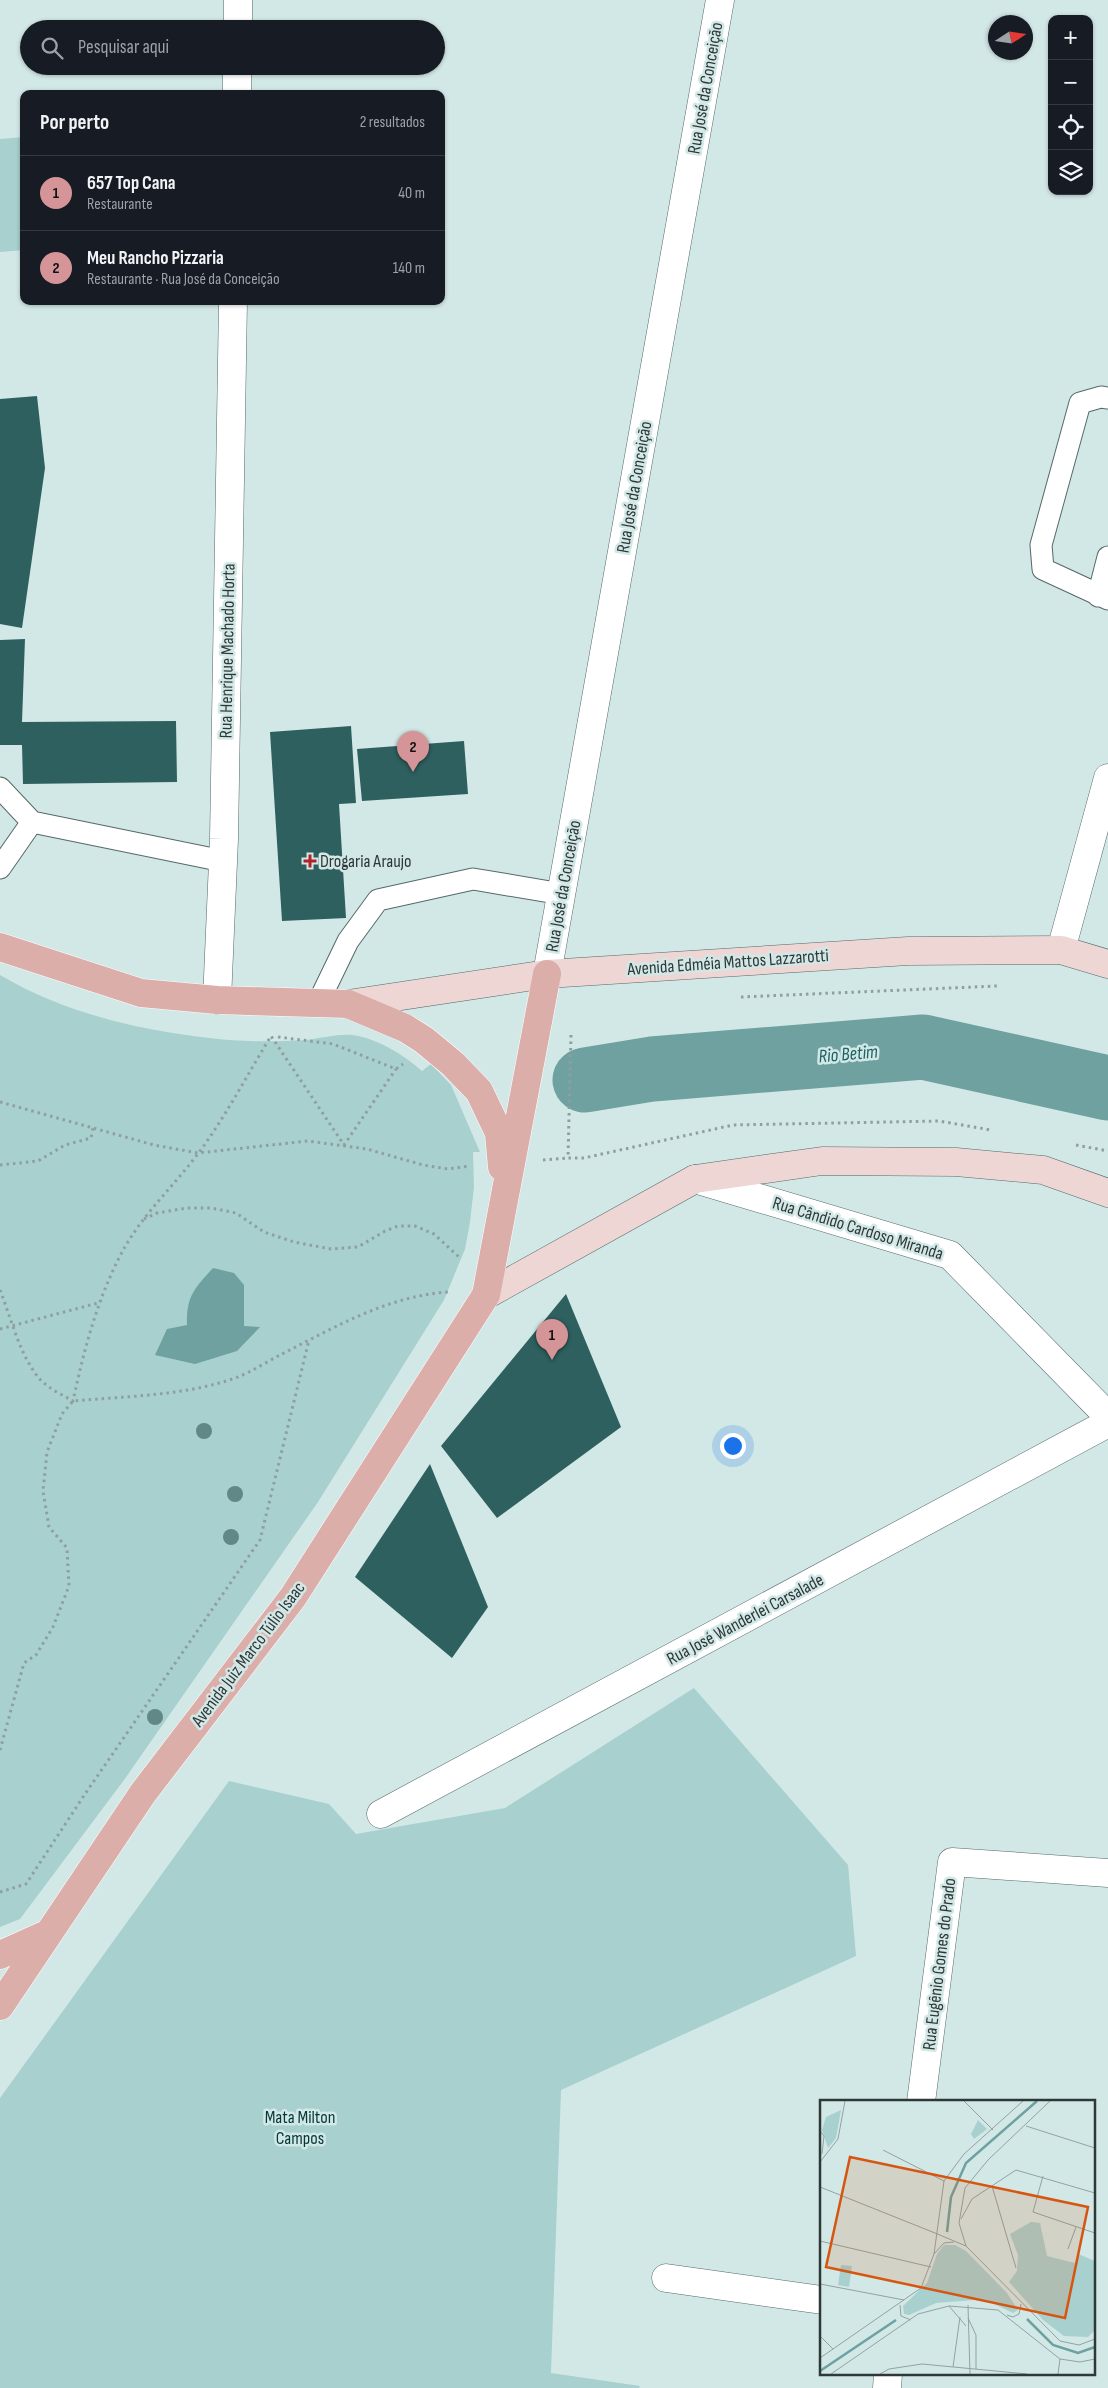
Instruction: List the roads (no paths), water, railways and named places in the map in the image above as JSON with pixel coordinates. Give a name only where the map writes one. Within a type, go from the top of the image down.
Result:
[{"type":"main road","points":[[0,947],[141,994],[217,1000],[348,1004],[405,1028],[424,1040],[468,1077],[488,1108],[499,1133],[506,1164]]},
{"type":"main road","name":"Avenida Edméia Mattos Lazzarotti","points":[[348,1004],[548,974],[908,951],[1062,950],[1108,964]]},
{"type":"main road","points":[[486,1294],[505,1193],[506,1164],[548,974]]},
{"type":"main road","points":[[486,1294],[695,1179],[822,1161],[956,1162],[1043,1170],[1108,1193]]},
{"type":"main road","name":"Avenida Juiz Marco Túlio Isaac","points":[[0,2006],[144,1793],[293,1597],[486,1294]]},
{"type":"main road","points":[[0,1955],[47,1934]]},
{"type":"street","points":[[238,0],[238,20]]},
{"type":"street","name":"Rua José da Conceição","points":[[548,974],[720,0]]},
{"type":"street","points":[[237,75],[237,90]]},
{"type":"street","name":"Rua Henrique Machado Horta","points":[[217,1000],[223,861],[233,305]]},
{"type":"street","points":[[1062,950],[1108,778]]},
{"type":"street","name":"Rua Cândido Cardoso Miranda","points":[[695,1179],[950,1255],[1108,1416]]},
{"type":"street","name":"Rua José Wanderlei Carsalade","points":[[381,1814],[1108,1423]]},
{"type":"street","name":"Rua Eugênio Gomes do Prado","points":[[921,2100],[952,1862],[1108,1872]]},
{"type":"street","points":[[666,2278],[820,2300]]},
{"type":"lane","points":[[1108,398],[1100,397],[1080,403],[1041,545],[1043,569],[1103,598],[1108,557]]},
{"type":"lane","points":[[0,788],[32,822],[223,861]]},
{"type":"lane","points":[[0,868],[32,822]]},
{"type":"lane","points":[[318,1003],[348,941],[378,900],[472,879],[562,894]]},
{"type":"waterway","name":"Rio Betim","points":[[585,1080],[652,1069],[923,1047],[1108,1088]]},
{"type":"place","name":"Meu Rancho Pizzaria","points":[[413,772]]},
{"type":"place","name":"Drogaria Araujo","points":[[310,861]]},
{"type":"place","name":"657 Top Cana","points":[[552,1360]]},
{"type":"park label","name":"Mata Milton Campos","points":[[300,2127]]}]
